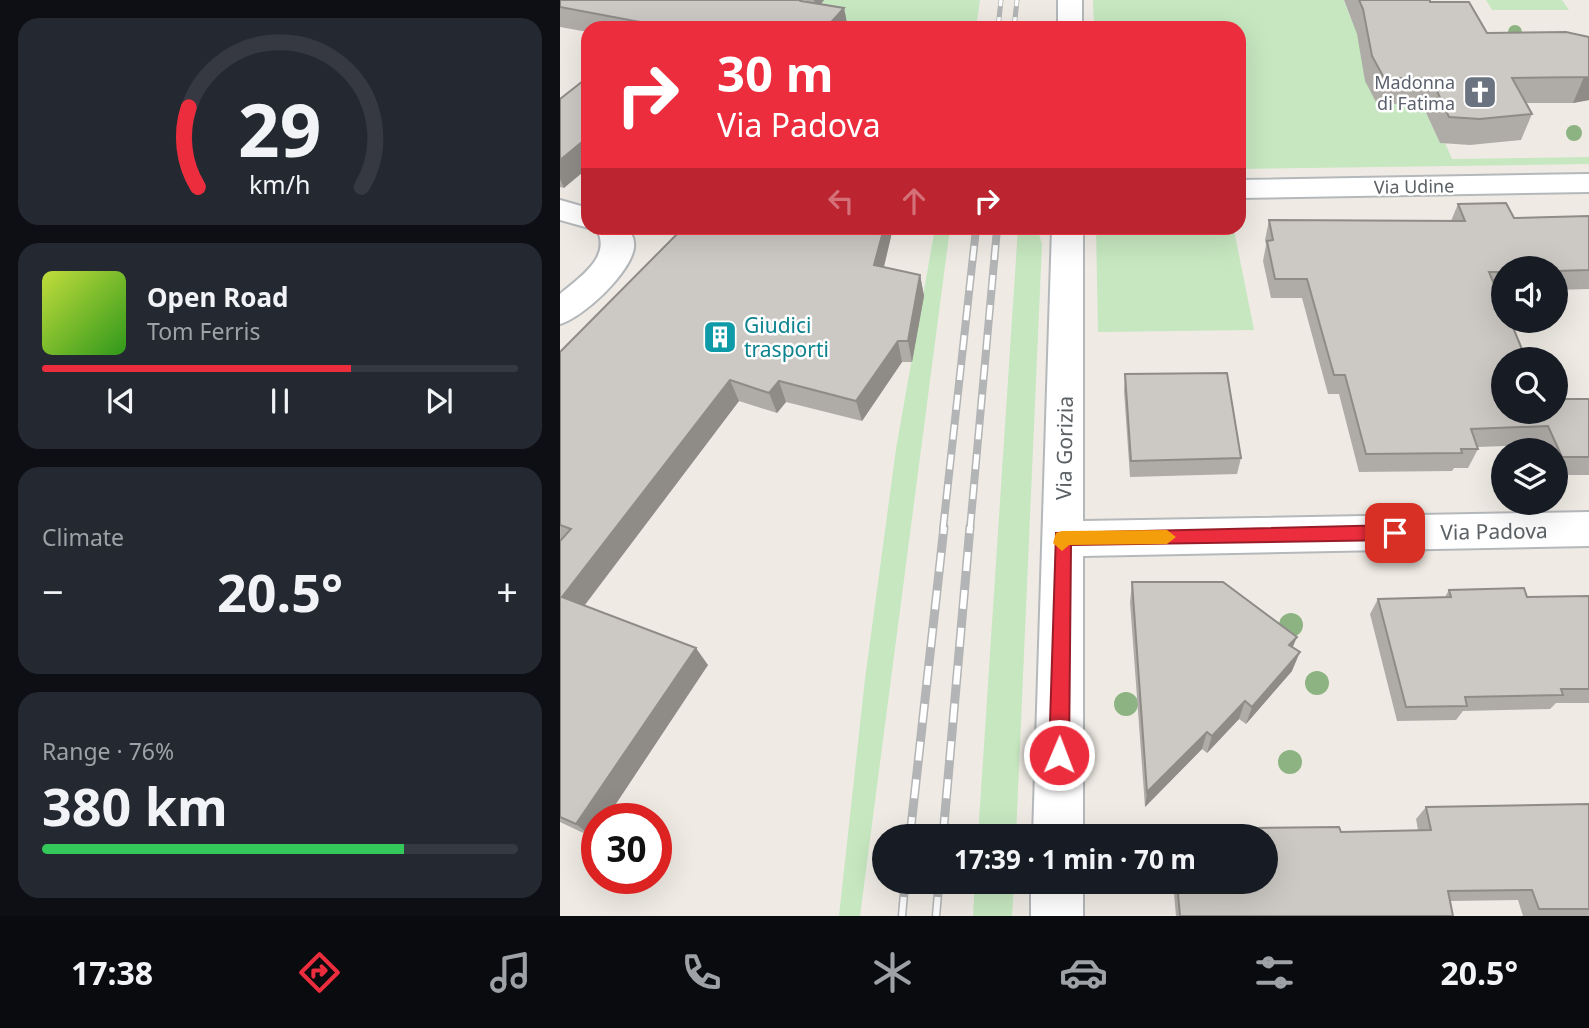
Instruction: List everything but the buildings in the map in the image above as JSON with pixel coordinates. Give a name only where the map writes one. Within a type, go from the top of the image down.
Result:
[{"type":"street","points":[[1070,0],[1070,21]]},
{"type":"street","name":"Via Udine","points":[[1246,189],[1589,184]]},
{"type":"street","points":[[560,210],[581,216]]},
{"type":"street","name":"Via Gorizia","points":[[1058,824],[1067,235]]},
{"type":"street","points":[[560,312],[614,261],[617,236]]},
{"type":"street","name":"Via Padova","points":[[1062,538],[1589,529]]},
{"type":"street","points":[[1056,916],[1057,894]]},
{"type":"green space","points":[[772,0],[980,0],[977,21],[822,21]]},
{"type":"green space","points":[[1093,0],[1344,0],[1351,19],[1389,19],[1377,104],[1422,104],[1440,143],[1445,143],[1452,159],[1589,157],[1589,164],[1246,169],[1246,21],[1094,21]]},
{"type":"green space","points":[[1486,0],[1562,0],[1569,10],[1492,10]]},
{"type":"green space","points":[[934,235],[949,235],[860,916],[839,916],[865,679],[896,449]]},
{"type":"green space","points":[[1018,235],[1039,235],[1042,244],[1017,824],[979,824]]},
{"type":"green space","points":[[1096,235],[1235,235],[1254,330],[1098,332]]},
{"type":"green space","points":[[974,894],[1013,894],[1012,916],[973,916]]},
{"type":"railway","points":[[999,21],[1001,0]]},
{"type":"railway","points":[[1015,21],[1017,0]]},
{"type":"railway","points":[[943,529],[975,235]]},
{"type":"railway","points":[[970,529],[996,235]]},
{"type":"railway","points":[[911,824],[944,527]]},
{"type":"railway","points":[[944,824],[970,527]]},
{"type":"railway","points":[[902,916],[904,894]]},
{"type":"railway","points":[[936,916],[938,894]]},
{"type":"slow traffic","points":[[1062,543],[1062,538],[1167,537]]},
{"type":"place","name":"Madonna di Fatima","points":[[1480,92]]},
{"type":"place","name":"Giudici trasporti","points":[[720,337]]},
{"type":"route","points":[[1059,755],[1062,538],[1395,533]]}]
